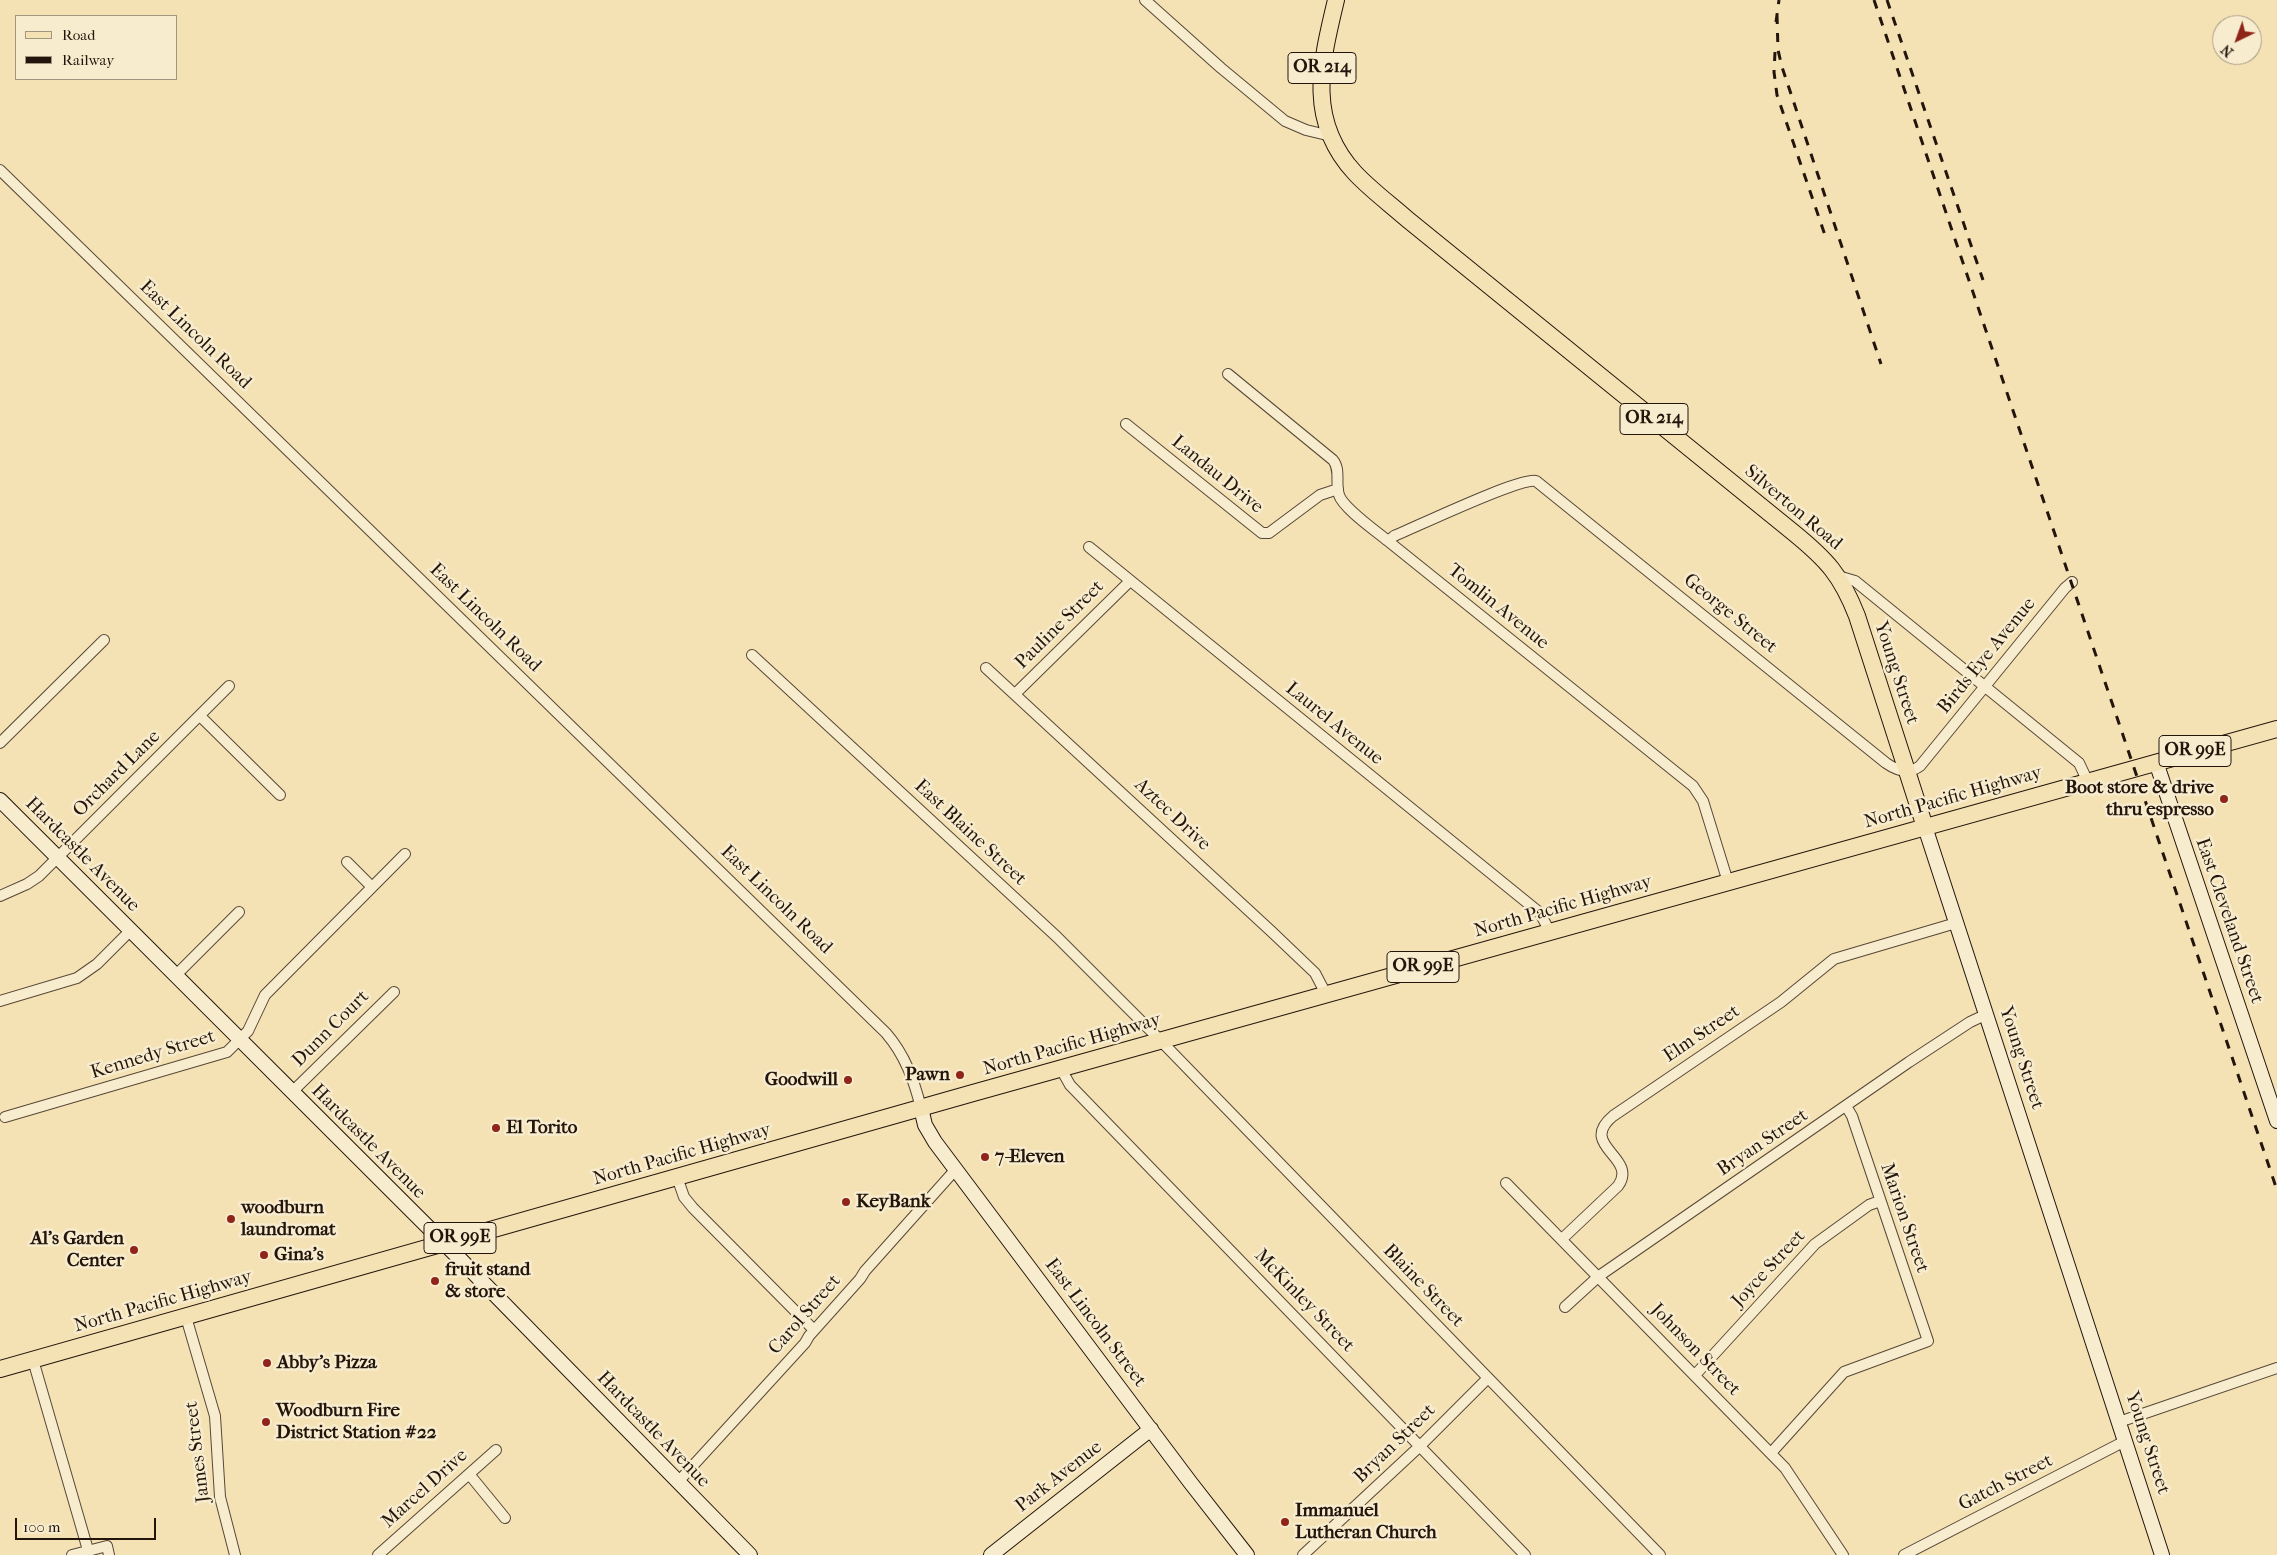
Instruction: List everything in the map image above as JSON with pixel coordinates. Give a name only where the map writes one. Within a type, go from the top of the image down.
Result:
[{"type":"main road","name":"OR 214","points":[[1331,136],[1322,106],[1321,79],[1325,44],[1336,0]]},
{"type":"main road","name":"Silverton Road","points":[[1331,136],[1341,155],[1356,174],[1817,552],[1838,576]]},
{"type":"main road","name":"Young Street","points":[[1838,576],[1856,616],[1925,827]]},
{"type":"main road","name":"OR 99E","points":[[2156,762],[2277,729]]},
{"type":"main road","name":"North Pacific Highway","points":[[0,1369],[921,1108],[2156,762]]},
{"type":"street","points":[[1145,0],[1285,122],[1306,130],[1331,136]]},
{"type":"street","name":"East Lincoln Road","points":[[0,170],[783,932],[896,1045],[907,1064],[921,1108]]},
{"type":"street","name":"Tomlin Avenue","points":[[1228,374],[1330,456],[1338,468],[1338,489],[1344,504],[1693,786],[1703,801],[1728,882]]},
{"type":"street","name":"Landau Drive","points":[[1126,424],[1262,533],[1269,533],[1320,495],[1338,489]]},
{"type":"street","name":"George Street","points":[[1388,541],[1394,536],[1510,486],[1533,480],[1540,482],[1886,763],[1896,770],[1907,771]]},
{"type":"street","name":"Laurel Avenue","points":[[1089,547],[1540,913],[1550,932]]},
{"type":"street","name":"Silverton Road","points":[[1838,576],[1855,581],[2079,763],[2088,782]]},
{"type":"street","name":"Pauline Street","points":[[1015,694],[1084,624],[1130,581]]},
{"type":"street","name":"Birds Eye Avenue","points":[[1907,771],[1920,766],[2065,588],[2072,582]]},
{"type":"street","points":[[0,743],[104,640]]},
{"type":"street","name":"East Blaine Street","points":[[752,655],[1057,938],[1161,1041]]},
{"type":"street","name":"Aztec Drive","points":[[986,668],[1315,973],[1326,994]]},
{"type":"street","name":"Orchard Lane","points":[[0,896],[27,884],[59,858],[229,686]]},
{"type":"street","points":[[200,716],[280,795]]},
{"type":"street","name":"East Cleveland Street","points":[[2156,762],[2277,1121]]},
{"type":"street","name":"Hardcastle Avenue","points":[[0,800],[444,1243],[750,1555]]},
{"type":"street","name":"Young Street","points":[[1925,827],[2162,1555]]},
{"type":"street","name":"Kennedy Street","points":[[5,1117],[223,1054],[240,1040],[254,1020],[265,995],[405,854]]},
{"type":"street","points":[[347,862],[372,887]]},
{"type":"street","points":[[175,976],[239,912]]},
{"type":"street","name":"Elm Street","points":[[1562,1239],[1618,1186],[1623,1177],[1623,1167],[1605,1147],[1601,1137],[1604,1125],[1613,1116],[1781,1002],[1834,960],[1956,923]]},
{"type":"street","points":[[0,1001],[77,978],[97,964],[130,930]]},
{"type":"street","name":"Dunn Court","points":[[292,1092],[394,992]]},
{"type":"street","name":"Bryan Street","points":[[1565,1307],[1599,1276],[1970,1022],[1986,1015]]},
{"type":"street","name":"Blaine Street","points":[[1161,1041],[1660,1555]]},
{"type":"street","name":"McKinley Street","points":[[1061,1069],[1070,1085],[1525,1555]]},
{"type":"street","name":"Marion Street","points":[[1771,1453],[1844,1372],[1928,1341],[1852,1116],[1846,1106]]},
{"type":"street","name":"East Lincoln Street","points":[[921,1108],[928,1130],[956,1169],[1248,1555]]},
{"type":"street","name":"Carol Street","points":[[678,1482],[806,1343],[814,1330],[956,1169]]},
{"type":"street","points":[[677,1177],[688,1202],[814,1330]]},
{"type":"street","name":"Johnson Street","points":[[1506,1183],[1771,1453],[1797,1484],[1843,1555]]},
{"type":"street","name":"Joyce Street","points":[[1695,1375],[1815,1244],[1869,1205],[1880,1201]]},
{"type":"street","name":"James Street","points":[[186,1317],[215,1416],[220,1497],[235,1555]]},
{"type":"street","points":[[34,1360],[88,1550]]},
{"type":"street","points":[[2119,1422],[2277,1368]]},
{"type":"street","name":"Bryan Street","points":[[1303,1555],[1420,1446],[1488,1378]]},
{"type":"street","name":"Park Avenue","points":[[991,1555],[1151,1429]]},
{"type":"street","name":"Gatch Street","points":[[1904,1555],[2125,1441]]},
{"type":"street","name":"Marcel Drive","points":[[378,1555],[496,1450]]},
{"type":"street","points":[[469,1474],[506,1518]]},
{"type":"street","points":[[72,1555],[107,1546],[109,1555]]},
{"type":"railway","points":[[1776,22],[1779,0]]},
{"type":"railway","points":[[1874,0],[2277,1190]]},
{"type":"railway","points":[[1887,0],[1983,280]]},
{"type":"railway","points":[[1777,15],[1778,50],[1782,67],[1881,364]]},
{"type":"railway","points":[[1775,52],[1774,72],[1777,95],[1826,238]]},
{"type":"place","name":"Boot store & drive thru espresso","points":[[2224,799]]},
{"type":"place","name":"Pawn","points":[[960,1075]]},
{"type":"place","name":"Goodwill","points":[[848,1080]]},
{"type":"place","name":"El Torito","points":[[496,1128]]},
{"type":"place","name":"7-Eleven","points":[[985,1157]]},
{"type":"place","name":"KeyBank","points":[[846,1202]]},
{"type":"place","name":"woodburn laundromat","points":[[231,1219]]},
{"type":"place","name":"Al's Garden Center","points":[[134,1250]]},
{"type":"place","name":"Gina's","points":[[264,1255]]},
{"type":"place","name":"fruit stand & store","points":[[435,1281]]},
{"type":"place","name":"Abby's Pizza","points":[[267,1363]]},
{"type":"place","name":"Woodburn Fire District Station #22","points":[[266,1422]]},
{"type":"place","name":"Immanuel Lutheran Church","points":[[1285,1522]]}]
